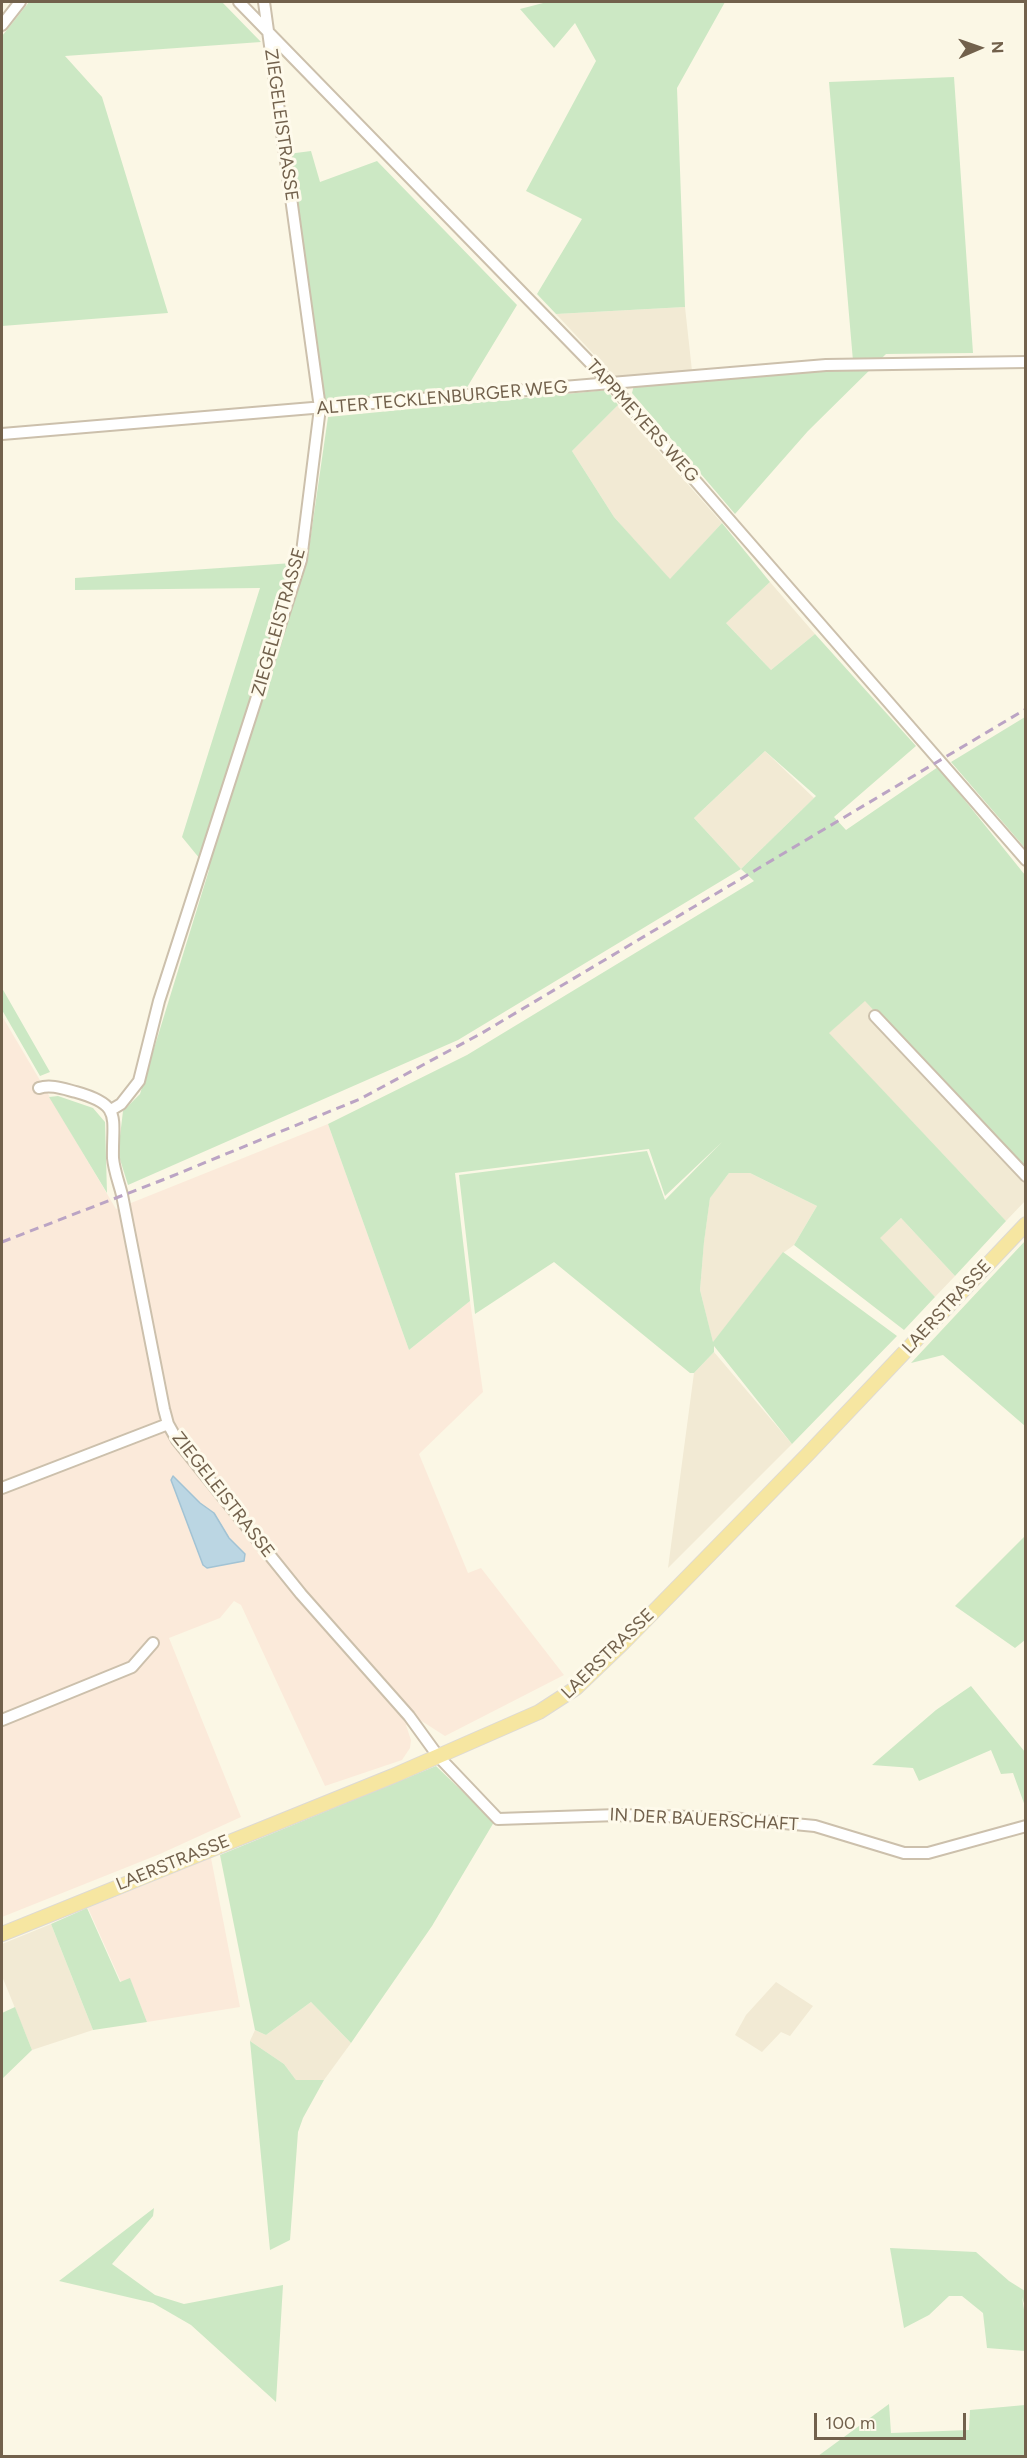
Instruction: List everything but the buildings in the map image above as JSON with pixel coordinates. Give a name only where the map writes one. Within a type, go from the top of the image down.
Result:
[{"type":"main road","name":"LAERSTRASSE","points":[[2,1934],[438,1756],[556,1703],[596,1671],[808,1454],[1026,1224]]},
{"type":"street","points":[[2,25],[20,2]]},
{"type":"street","name":"TAPPMEYERS WEG","points":[[239,2],[611,384],[1026,860]]},
{"type":"street","name":"ZIEGELEISTRASSE","points":[[264,2],[320,408],[301,560],[159,1001],[139,1081],[121,1104],[111,1110],[115,1119],[113,1162],[168,1424],[177,1440],[301,1594],[409,1716],[438,1756]]},
{"type":"street","name":"ALTER TECKLENBURGER WEG","points":[[2,434],[825,364],[1026,362]]},
{"type":"street","points":[[875,1016],[1026,1176]]},
{"type":"street","points":[[39,1088],[53,1086],[98,1099],[111,1110]]},
{"type":"street","points":[[2,1488],[168,1424]]},
{"type":"street","points":[[2,1720],[132,1667],[153,1643]]},
{"type":"street","name":"IN DER BAUERSCHAFT","points":[[438,1756],[498,1820],[618,1815],[731,1818],[816,1826],[904,1853],[928,1853],[1026,1826]]},
{"type":"shaded area","points":[[685,307],[692,371],[616,378],[556,314]]},
{"type":"shaded area","points":[[618,405],[722,523],[670,580],[614,517],[572,451]]},
{"type":"shaded area","points":[[770,582],[815,634],[771,670],[725,622]]},
{"type":"shaded area","points":[[765,751],[814,798],[741,869],[694,818]]},
{"type":"shaded area","points":[[865,1000],[1025,1171],[1025,1201],[1006,1221],[828,1033]]},
{"type":"shaded area","points":[[2,1016],[116,1209],[328,1124],[409,1350],[470,1301],[483,1392],[419,1454],[468,1573],[481,1568],[564,1675],[445,1736],[420,1720],[406,1725],[411,1740],[410,1748],[402,1760],[325,1786],[241,1605],[234,1601],[220,1618],[169,1638],[241,1817],[160,1854],[2,1917]]},
{"type":"shaded area","points":[[729,1173],[750,1173],[817,1206],[794,1245],[783,1253],[713,1343],[700,1290],[704,1241],[710,1197]]},
{"type":"shaded area","points":[[901,1218],[955,1276],[935,1297],[879,1238]]},
{"type":"shaded area","points":[[714,1352],[792,1444],[668,1568],[694,1373]]},
{"type":"shaded area","points":[[211,1858],[240,2007],[147,2022],[130,1979],[121,1982],[88,1908]]},
{"type":"shaded area","points":[[51,1924],[93,2030],[32,2050],[2,1976],[2,1944]]},
{"type":"shaded area","points":[[776,1982],[813,2006],[790,2036],[781,2032],[762,2052],[735,2035],[746,2015]]},
{"type":"shaded area","points":[[311,2002],[351,2043],[324,2080],[296,2080],[284,2064],[250,2041],[255,2030],[266,2035]]},
{"type":"green space","points":[[29,2],[222,2],[261,42],[65,56],[102,97],[168,313],[2,326],[2,36]]},
{"type":"green space","points":[[547,2],[725,2],[677,88],[685,307],[556,314],[537,294],[582,219],[526,191],[596,61],[575,23],[554,48],[520,9]]},
{"type":"green space","points":[[954,77],[973,353],[886,354],[808,431],[735,514],[632,393],[634,385],[853,361],[829,82]]},
{"type":"green space","points":[[311,151],[320,182],[377,161],[517,305],[466,389],[323,403],[288,154]]},
{"type":"green space","points":[[607,390],[618,405],[572,451],[614,517],[670,579],[722,523],[770,582],[726,623],[771,670],[815,634],[916,746],[834,817],[846,830],[938,767],[1025,875],[1025,1171],[865,1001],[829,1033],[1006,1221],[955,1276],[901,1218],[880,1238],[935,1297],[904,1330],[794,1245],[817,1206],[750,1173],[729,1173],[710,1198],[700,1290],[713,1342],[783,1252],[897,1336],[792,1444],[714,1346],[714,1352],[694,1373],[690,1373],[554,1262],[475,1314],[459,1175],[647,1151],[665,1200],[722,1142],[665,1196],[649,1149],[455,1173],[470,1301],[409,1350],[328,1124],[467,1055],[754,881],[741,869],[458,1040],[128,1185],[118,1153],[123,1111],[140,1094],[209,870],[182,837],[260,588],[75,590],[75,578],[307,562],[328,417]],"holes":[[[765,751],[816,796],[741,869],[694,818]]]},
{"type":"green space","points":[[1025,717],[1025,848],[951,762]]},
{"type":"green space","points":[[2,988],[50,1072],[40,1076],[2,1010]]},
{"type":"green space","points":[[58,1096],[93,1108],[105,1122],[107,1193],[49,1097]]},
{"type":"green space","points":[[1025,1241],[1025,1426],[943,1355],[911,1363]]},
{"type":"green space","points":[[1025,1536],[1025,1640],[1015,1648],[955,1606]]},
{"type":"green space","points":[[971,1686],[1025,1752],[1025,1806],[1013,1773],[1001,1774],[991,1750],[919,1781],[913,1768],[872,1765],[936,1710]]},
{"type":"green space","points":[[436,1766],[494,1822],[432,1926],[351,2043],[311,2002],[266,2035],[255,2030],[220,1855]]},
{"type":"green space","points":[[87,1908],[120,1982],[130,1978],[147,2022],[93,2030],[51,1924]]},
{"type":"green space","points":[[15,2007],[32,2050],[2,2079],[2,2013]]},
{"type":"green space","points":[[250,2041],[284,2064],[296,2080],[324,2080],[298,2132],[290,2240],[270,2250]]},
{"type":"green space","points":[[154,2208],[153,2216],[112,2264],[155,2295],[184,2304],[283,2285],[276,2402],[191,2325],[153,2303],[59,2281]]},
{"type":"green space","points":[[890,2248],[976,2252],[1009,2281],[1025,2291],[1025,2307],[1022,2297],[1025,2316],[1025,2351],[987,2348],[983,2313],[962,2296],[949,2296],[929,2315],[904,2328]]},
{"type":"green space","points":[[889,2404],[891,2433],[969,2430],[970,2410],[1025,2405],[1025,2456],[818,2456]]},
{"type":"water","points":[[173,1476],[200,1503],[214,1513],[229,1538],[245,1554],[244,1561],[207,1568],[203,1565],[171,1480]]},
{"type":"railway","points":[[2,1242],[165,1179],[360,1099],[482,1033],[1026,709]]}]
